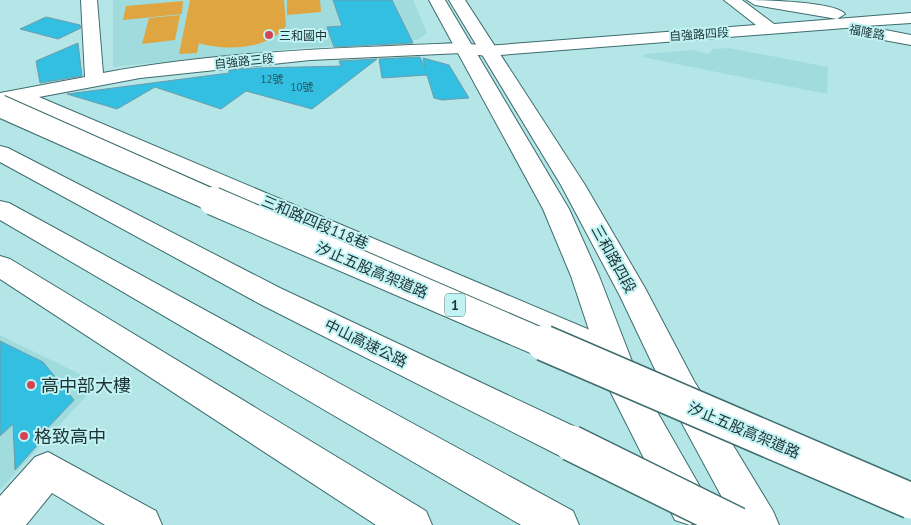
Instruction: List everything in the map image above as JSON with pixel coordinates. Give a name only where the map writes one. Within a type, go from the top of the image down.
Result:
[{"type":"main road","points":[[90,0],[91,52],[96,80]]},
{"type":"main road","name":"三和路四段","points":[[437,0],[475,49],[573,185],[635,296],[682,391],[759,525]]},
{"type":"main road","name":"三和路四段","points":[[457,0],[475,49],[516,135],[556,209],[586,276],[625,387],[699,525]]},
{"type":"main road","points":[[732,0],[772,29]]},
{"type":"main road","points":[[755,0],[876,20]]},
{"type":"main road","name":"自強路四段","points":[[475,49],[911,18]]},
{"type":"main road","name":"福隆路","points":[[824,25],[911,40]]},
{"type":"main road","name":"自強路三段","points":[[7,100],[140,72],[310,55],[475,49]]},
{"type":"main road","name":"三和路四段118巷","points":[[7,100],[297,214],[612,353]]},
{"type":"main road","name":"汐止五股高架道路","points":[[7,100],[253,218],[911,502]]},
{"type":"main road","name":"中山高速公路","points":[[0,153],[270,296],[737,525]]},
{"type":"main road","points":[[0,210],[559,525]]},
{"type":"main road","points":[[0,266],[412,525]]},
{"type":"main road","points":[[1,525],[48,470],[142,525]]},
{"type":"shaded area","name":"三和國中","points":[[113,0],[413,0],[427,33],[419,39],[401,43],[297,48],[113,67]]},
{"type":"shaded area","points":[[190,0],[284,0],[286,26],[269,40],[258,44],[221,47],[199,43],[197,53],[179,54]]},
{"type":"shaded area","points":[[287,0],[320,0],[321,12],[287,15]]},
{"type":"shaded area","points":[[183,1],[182,14],[123,20],[126,6]]},
{"type":"shaded area","points":[[180,15],[175,40],[142,44],[149,18]]},
{"type":"shaded area","points":[[729,48],[828,67],[827,94],[642,57],[645,54],[693,50],[709,54],[713,49]]},
{"type":"shaded area","name":"格致高中","points":[[0,335],[98,383],[0,490]]},
{"type":"building","points":[[333,0],[392,0],[413,43],[334,47],[327,27],[342,26]]},
{"type":"building","points":[[46,17],[80,25],[81,28],[58,39],[20,29]]},
{"type":"building","points":[[78,43],[82,76],[40,83],[36,61]]},
{"type":"building","points":[[420,57],[425,67],[423,58],[449,65],[469,98],[442,100],[434,98],[427,75],[382,78],[379,59]]},
{"type":"building","points":[[377,59],[312,109],[246,91],[221,109],[155,87],[117,109],[67,94],[229,73],[229,70],[341,66],[339,61]]},
{"type":"building","name":"格致高中","points":[[0,341],[43,362],[74,400],[39,437],[43,439],[15,470],[13,424],[0,436]]},
{"type":"place","name":"三和國中","points":[[269,35]]},
{"type":"place","name":"高中部大樓","points":[[31,385]]},
{"type":"place","name":"格致高中","points":[[24,436]]}]
